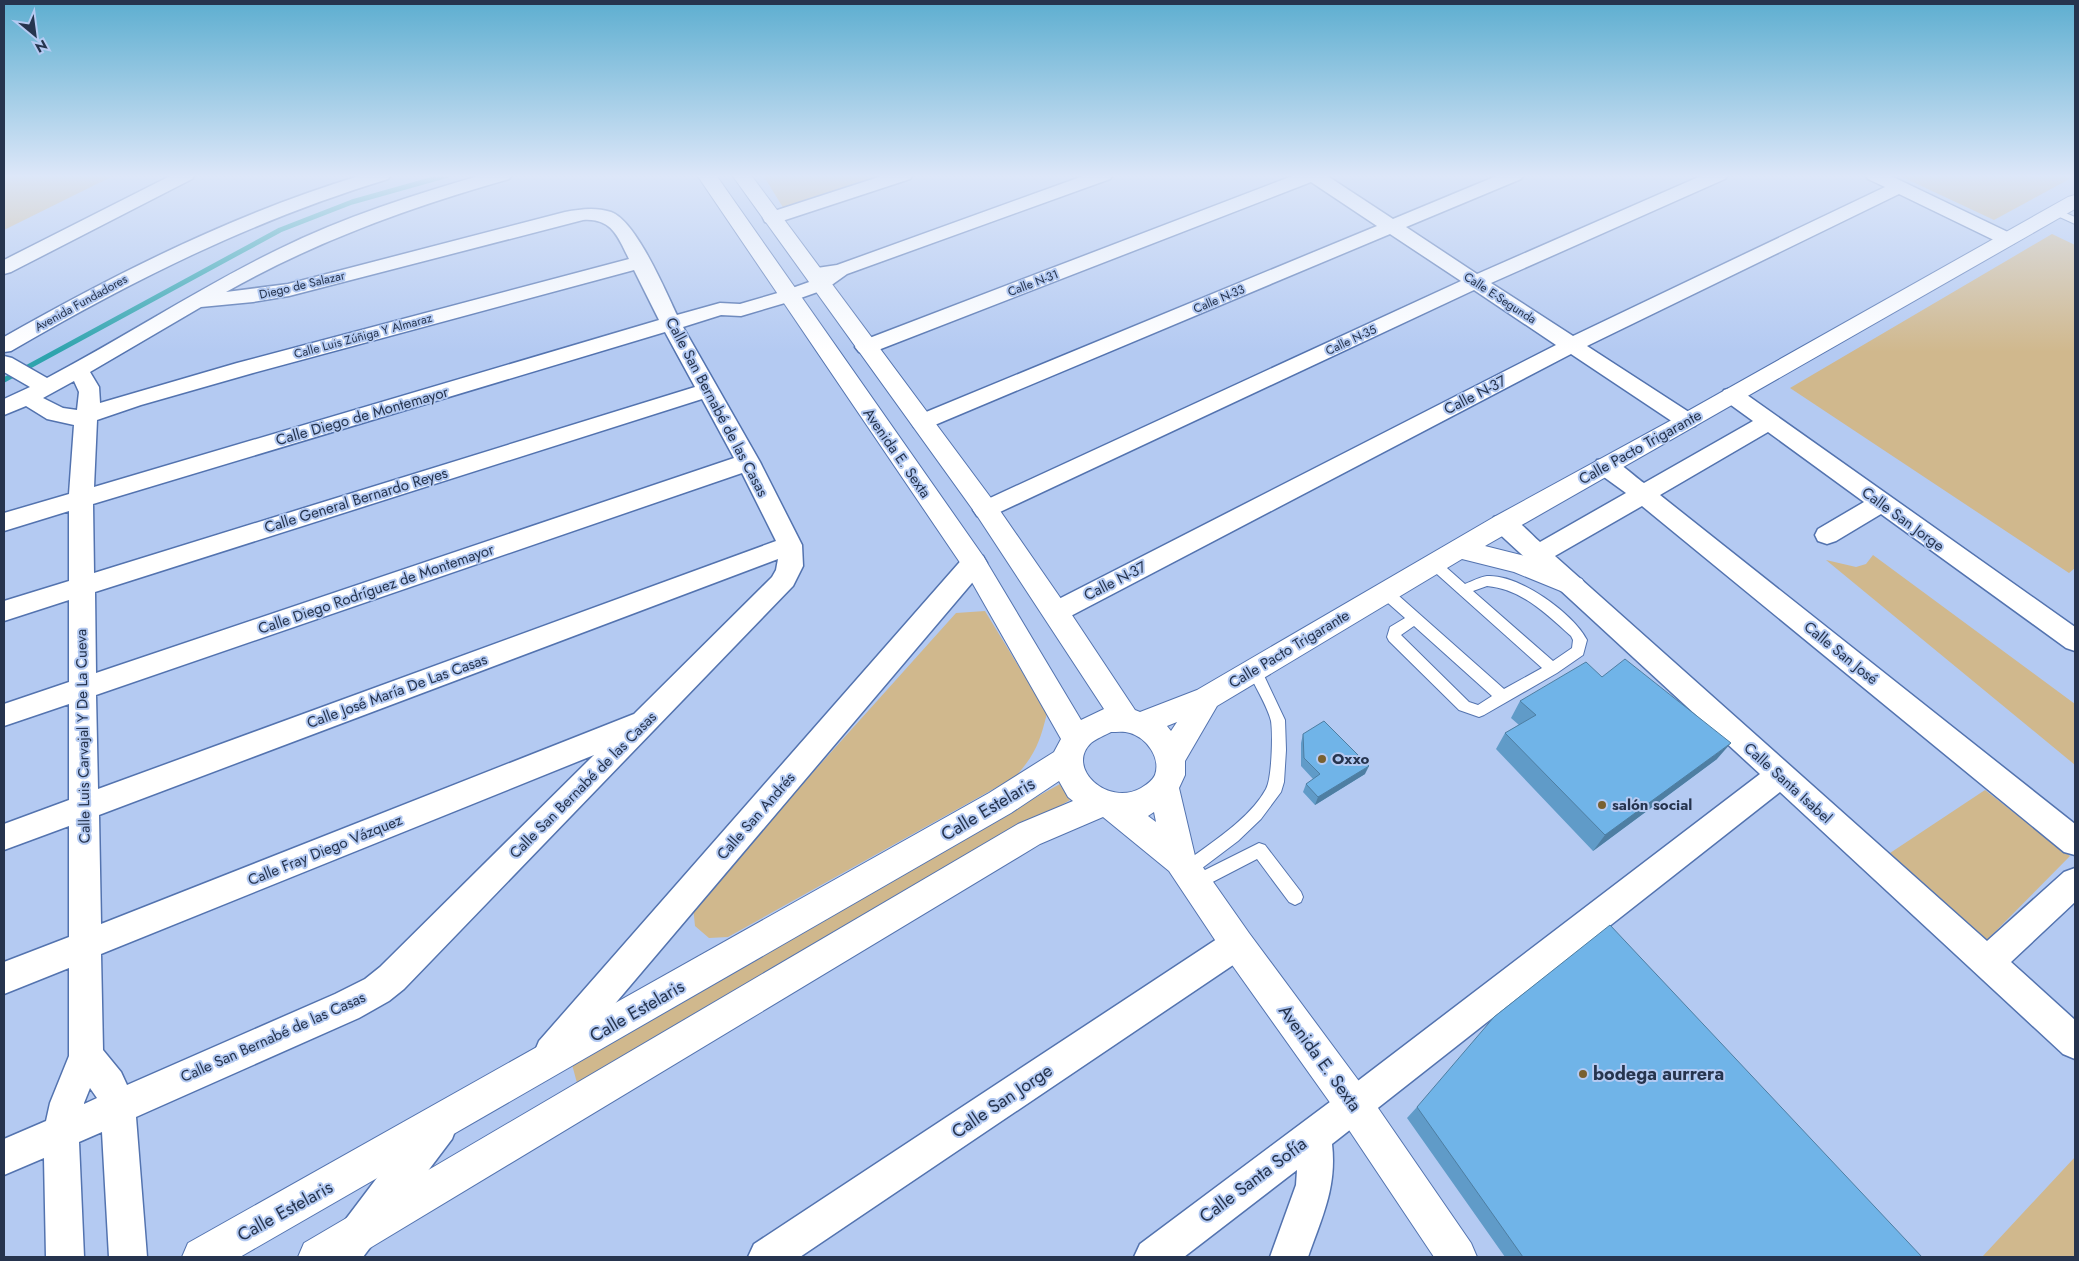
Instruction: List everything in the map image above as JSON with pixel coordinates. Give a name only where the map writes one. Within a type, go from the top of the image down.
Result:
[{"type":"street","points":[[4,268],[71,234]]},
{"type":"street","name":"Avenida Fundadores","points":[[4,358],[75,304],[140,270],[219,234]]},
{"type":"street","points":[[28,393],[77,372],[197,301],[259,267],[327,234]]},
{"type":"street","name":"Diego de Salazar","points":[[197,301],[254,296],[289,290],[503,234]]},
{"type":"street","name":"Calle San Bernabé de las Casas","points":[[4,1157],[347,1006],[377,990],[392,978],[786,578],[792,560],[790,545],[748,462],[624,234]]},
{"type":"street","name":"Avenida E. Sexta","points":[[746,234],[974,563],[1072,748]]},
{"type":"street","points":[[783,234],[986,510],[1134,722]]},
{"type":"street","name":"Calle Diego de Montemayor","points":[[4,522],[720,309],[741,310],[783,289],[940,234]]},
{"type":"street","name":"Calle N-31","points":[[866,347],[1159,234]]},
{"type":"street","name":"Calle N-33","points":[[922,422],[1375,234]]},
{"type":"street","name":"Calle E-Segunda","points":[[1402,234],[1687,421]]},
{"type":"street","name":"Calle N-35","points":[[986,510],[1476,282],[1585,234]]},
{"type":"street","name":"Calle N-37","points":[[1056,612],[1572,345],[1802,234]]},
{"type":"street","points":[[1996,234],[2007,239]]},
{"type":"street","name":"Calle Pacto Trigarante","points":[[1134,722],[1207,698],[1503,523],[2018,234]]},
{"type":"street","name":"Calle Luis Zúñiga Y Almaraz","points":[[86,416],[133,400],[245,368],[641,262]]},
{"type":"street","points":[[4,358],[28,393],[55,415],[72,418],[86,416]]},
{"type":"street","name":"Calle Luis Carvajal Y De La Cueva","points":[[65,1257],[61,1132],[67,1103],[86,1056],[81,689],[81,499],[86,416],[90,388],[77,372]]},
{"type":"street","name":"Calle General Bernardo Reyes","points":[[4,611],[708,390]]},
{"type":"street","name":"Calle San Jorge","points":[[1732,395],[1880,503],[2075,641]]},
{"type":"street","points":[[1538,554],[1769,422]]},
{"type":"street","name":"Calle Diego Rodríguez de Montemayor","points":[[4,715],[748,462]]},
{"type":"street","name":"Calle San José","points":[[1605,466],[1643,494],[2075,842]]},
{"type":"street","points":[[1827,535],[1880,503]]},
{"type":"street","name":"Calle Santa Isabel","points":[[1503,523],[2075,1042]]},
{"type":"street","name":"Calle José María De Las Casas","points":[[4,836],[790,545]]},
{"type":"street","points":[[1458,549],[1520,564],[1573,586]]},
{"type":"street","name":"Calle San Andrés","points":[[538,1068],[974,563]]},
{"type":"street","name":"Calle Pacto Trigarante","points":[[1171,758],[1207,698]]},
{"type":"street","points":[[318,1257],[349,1246],[1029,834],[1107,805],[1137,806],[1156,796],[1164,788],[1172,768],[1166,744],[1155,732],[1134,722],[1107,720],[1089,726],[1072,748],[1070,776],[1081,792],[1107,805]]},
{"type":"street","name":"Calle Fray Diego Vázquez","points":[[4,978],[646,722]]},
{"type":"street","name":"Calle Estelaris","points":[[202,1257],[538,1068],[1000,803],[1072,748]]},
{"type":"street","name":"Calle Santa Sofía","points":[[1153,1257],[1780,776]]},
{"type":"street","name":"Avenida E. Sexta","points":[[1164,788],[1187,872]]},
{"type":"street","name":"Avenida E. Sexta","points":[[1107,805],[1187,872],[1354,1104],[1457,1257]]},
{"type":"street","points":[[1987,963],[2075,882]]},
{"type":"street","name":"Calle San Jorge","points":[[767,1257],[1237,944]]},
{"type":"street","points":[[86,1056],[109,1084],[118,1107],[128,1257]]},
{"type":"street","points":[[349,1246],[442,1122]]},
{"type":"street","points":[[1289,1257],[1314,1186],[1316,1163],[1313,1135]]},
{"type":"lane","points":[[1434,564],[1552,669]]},
{"type":"lane","points":[[1415,619],[1395,631],[1394,637],[1464,706],[1479,712],[1552,669],[1578,650],[1580,640],[1576,632],[1538,600],[1519,589],[1498,582],[1486,581],[1463,590]]},
{"type":"lane","points":[[1386,592],[1504,698]]},
{"type":"lane","points":[[1187,872],[1256,814],[1273,792],[1276,782],[1279,750],[1278,720],[1254,669]]},
{"type":"lane","points":[[1187,872],[1259,850],[1295,897]]},
{"type":"shaded area","points":[[2052,234],[2075,245],[2075,568],[2069,573],[1790,388]]},
{"type":"shaded area","points":[[1873,555],[2075,704],[2075,765],[1826,560],[1856,567],[1866,564]]},
{"type":"shaded area","points":[[985,611],[1047,713],[1036,748],[1015,777],[728,937],[709,938],[695,926],[693,906],[956,613]]},
{"type":"shaded area","points":[[1060,784],[1070,800],[577,1083],[570,1057]]},
{"type":"shaded area","points":[[1985,790],[2070,856],[1987,940],[1890,853]]},
{"type":"shaded area","points":[[2075,1157],[2075,1257],[1982,1257]]},
{"type":"building","name":"salón social","points":[[1625,659],[1731,743],[1605,835],[1505,733],[1536,715],[1520,701],[1586,662],[1602,677]]},
{"type":"building","points":[[1324,721],[1369,766],[1318,797],[1306,784],[1320,774],[1304,758],[1303,734]]},
{"type":"building","name":"bodega aurrera","points":[[1610,925],[1922,1257],[1523,1257],[1417,1107],[1494,1017]]},
{"type":"waterway","points":[[4,380],[273,234]]},
{"type":"place","name":"Oxxo","points":[[1322,759]]},
{"type":"place","name":"salón social","points":[[1602,805]]},
{"type":"place","name":"bodega aurrera","points":[[1583,1074]]}]
